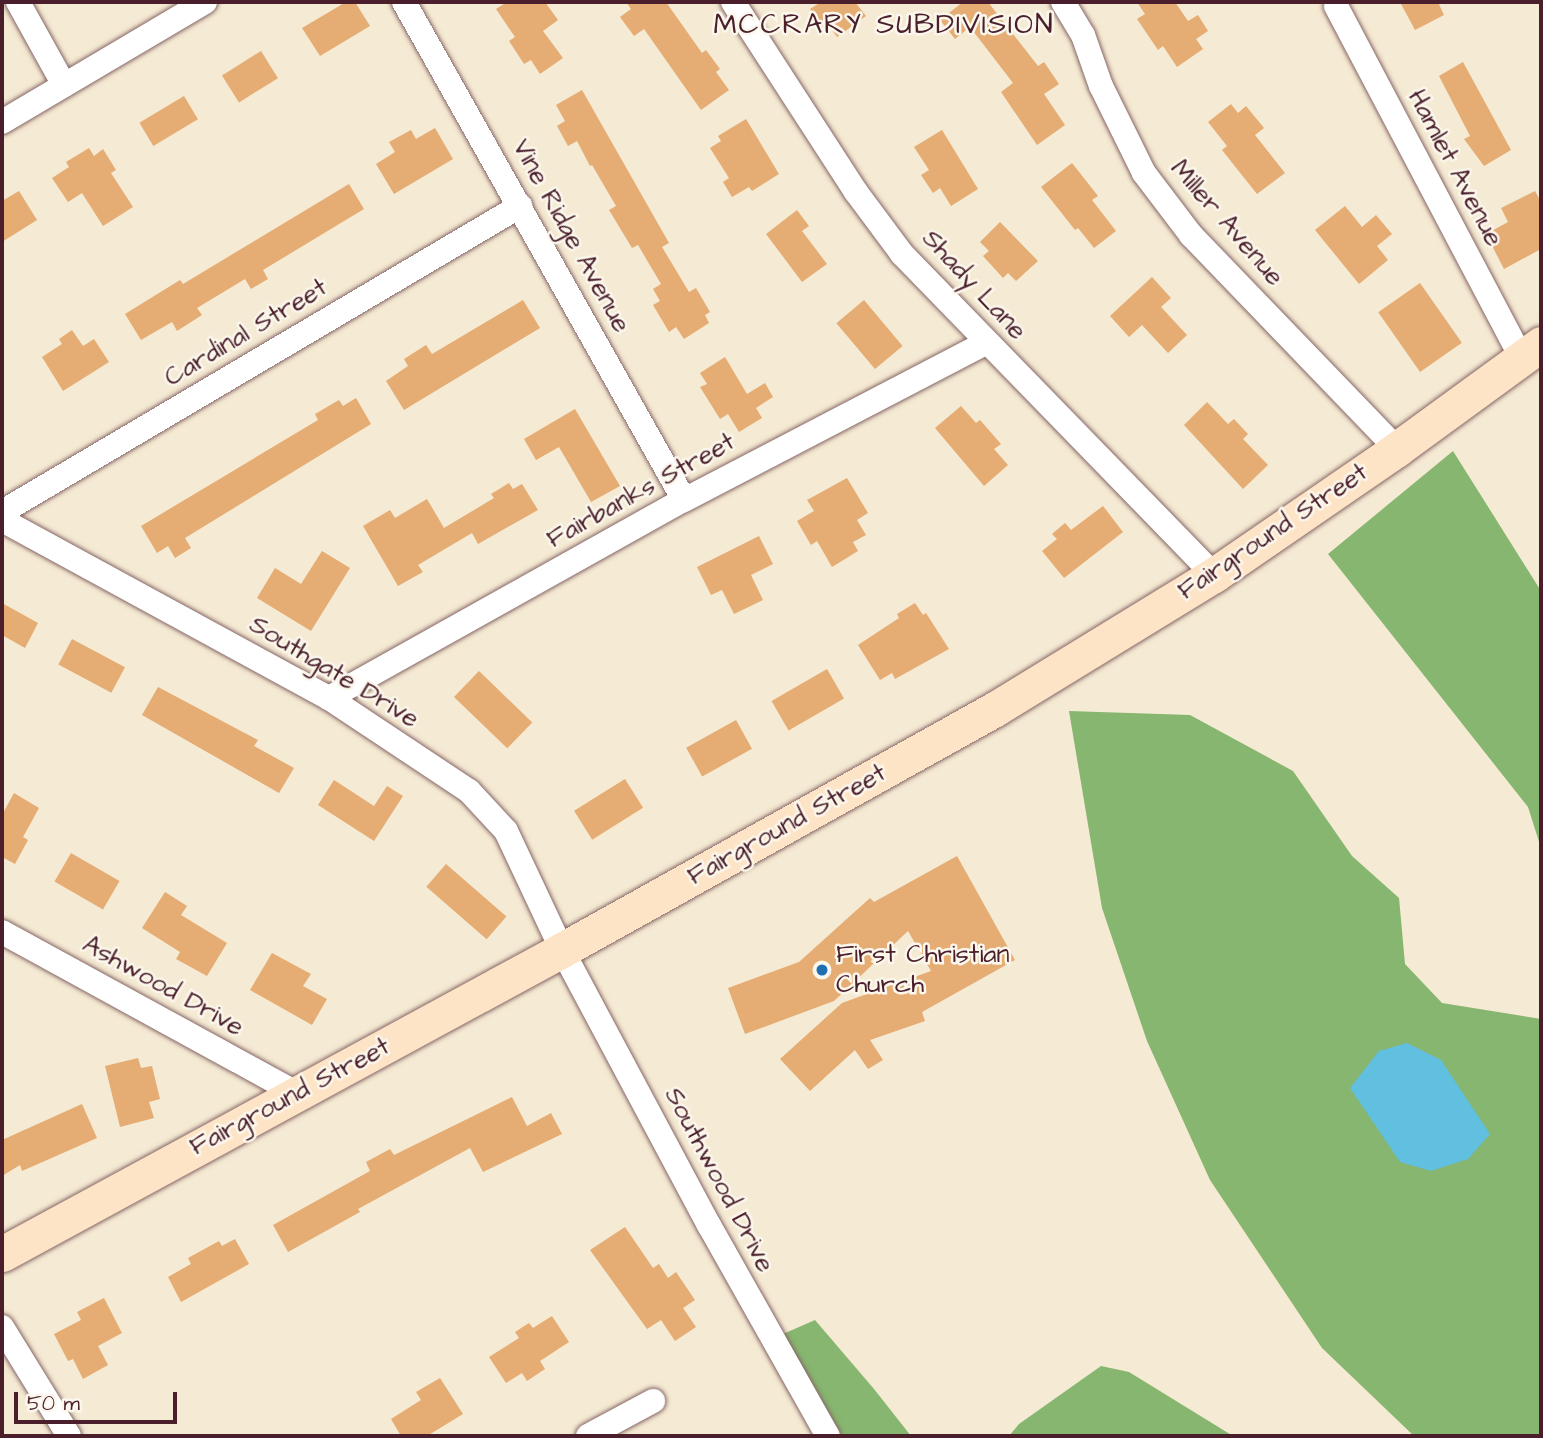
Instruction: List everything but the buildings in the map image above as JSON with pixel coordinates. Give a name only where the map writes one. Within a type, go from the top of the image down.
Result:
[{"type":"street","points":[[18,2],[64,85]]},
{"type":"street","points":[[2,122],[205,2]]},
{"type":"street","name":"Vine Ridge Avenue","points":[[404,2],[684,500]]},
{"type":"street","name":"Shady Lane","points":[[733,2],[856,192],[902,254],[985,343],[1214,575]]},
{"type":"street","name":"Miller Avenue","points":[[1063,2],[1083,35],[1101,86],[1144,173],[1191,235],[1397,449]]},
{"type":"street","name":"Hamlet Avenue","points":[[1336,6],[1531,351]]},
{"type":"street","name":"Cardinal Street","points":[[2,512],[520,206]]},
{"type":"street","name":"Fairbanks Street","points":[[329,698],[684,500],[985,343]]},
{"type":"street","name":"Fairground Street","points":[[2,1254],[562,950],[995,709],[1214,575],[1397,449],[1531,351]]},
{"type":"street","name":"Southgate Drive","points":[[2,520],[329,698],[469,791],[506,831],[562,950]]},
{"type":"street","name":"Ashwood Drive","points":[[2,932],[296,1093]]},
{"type":"street","name":"Southwood Drive","points":[[562,950],[720,1247],[828,1436]]},
{"type":"street","points":[[2,1327],[69,1436]]},
{"type":"street","points":[[589,1436],[653,1401]]},
{"type":"green space","points":[[1453,451],[1541,591],[1541,848],[1528,807],[1328,554]]},
{"type":"green space","points":[[1069,711],[1190,715],[1293,771],[1352,856],[1399,898],[1405,964],[1442,1003],[1541,1019],[1541,1436],[1414,1436],[1322,1348],[1210,1180],[1147,1041],[1102,908]]},
{"type":"green space","points":[[815,1320],[911,1436],[842,1436],[783,1334]]},
{"type":"green space","points":[[1101,1366],[1129,1372],[1233,1436],[1009,1436],[1019,1424]]},
{"type":"water","points":[[1407,1043],[1441,1060],[1490,1134],[1468,1159],[1431,1171],[1400,1162],[1350,1088],[1379,1051]]},
{"type":"place","name":"First Christian Church","points":[[822,970]]},
{"type":"district","name":"MCCRARY SUBDIVISION","points":[[884,25]]}]
